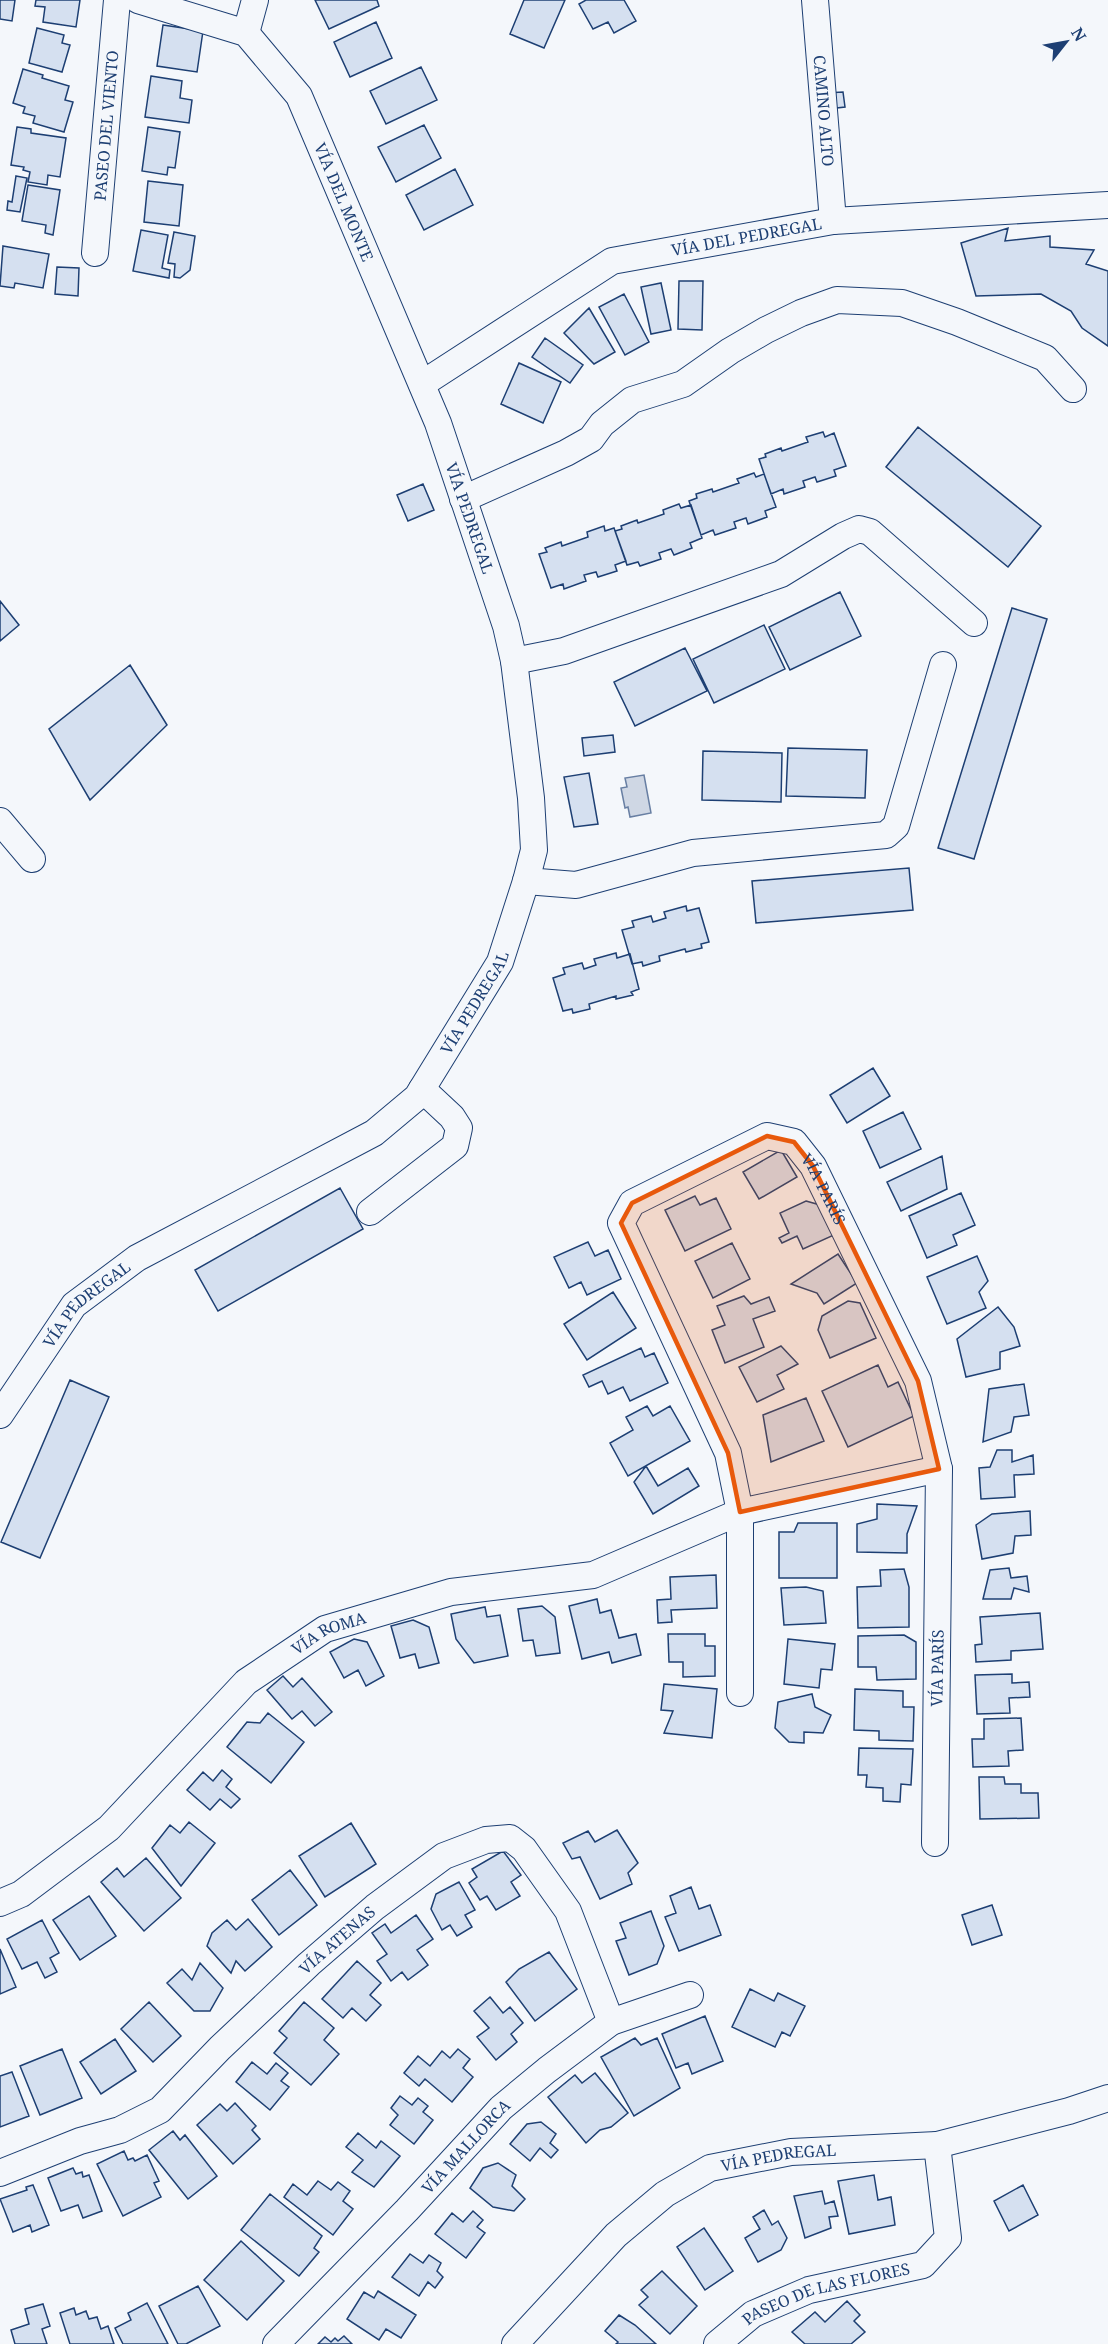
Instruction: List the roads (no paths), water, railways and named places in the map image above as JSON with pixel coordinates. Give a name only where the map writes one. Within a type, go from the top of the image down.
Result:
[{"type":"street","name":"PASEO DEL VIENTO","points":[[95,253],[117,0]]},
{"type":"street","points":[[138,0],[246,33],[255,0]]},
{"type":"street","name":"CAMINO ALTO","points":[[814,0],[833,221]]},
{"type":"street","name":"VÍA DEL MONTE","points":[[246,33],[299,96],[422,384]]},
{"type":"street","name":"VÍA DEL PEDREGAL","points":[[422,384],[612,261],[833,221],[1108,205]]},
{"type":"street","points":[[463,499],[566,453],[591,439],[602,424],[632,400],[682,384],[730,351],[766,330],[801,313],[837,300],[902,303],[957,322],[1045,358],[1073,389]]},
{"type":"street","name":"VÍA PEDREGAL","points":[[0,1415],[74,1305],[137,1258],[374,1133],[417,1097],[500,962],[534,850],[531,798],[514,662],[506,626],[422,384]]},
{"type":"street","points":[[514,662],[564,651],[781,574],[843,536],[859,529],[870,532],[974,623]]},
{"type":"street","points":[[526,881],[576,885],[693,853],[886,835],[896,826],[943,665]]},
{"type":"street","points":[[0,821],[32,859]]},
{"type":"street","points":[[370,1212],[455,1146],[459,1128],[452,1117],[422,1089]]},
{"type":"street","name":"VÍA PARÍS","points":[[740,1693],[740,1512],[728,1453],[621,1223],[632,1203],[767,1136],[794,1143],[813,1166],[918,1381],[939,1469],[935,1843]]},
{"type":"street","name":"VÍA ROMA","points":[[0,1903],[21,1894],[109,1828],[246,1682],[325,1629],[451,1592],[593,1575],[740,1512],[939,1469]]},
{"type":"street","name":"VÍA ATENAS","points":[[0,2173],[80,2141],[120,2130],[160,2110],[220,2048],[309,1964],[375,1907],[444,1856],[486,1840],[510,1838],[524,1849],[568,1911],[611,2022]]},
{"type":"street","name":"VÍA MALLORCA","points":[[276,2344],[407,2210],[501,2109],[547,2070],[611,2022],[690,1995]]},
{"type":"street","name":"VÍA PEDREGAL","points":[[515,2344],[616,2235],[665,2194],[710,2168],[791,2152],[937,2145],[1069,2111],[1108,2098]]},
{"type":"street","name":"PASEO DE LAS FLORES","points":[[733,2339],[753,2314],[809,2290],[923,2265],[948,2238],[937,2145]]}]
